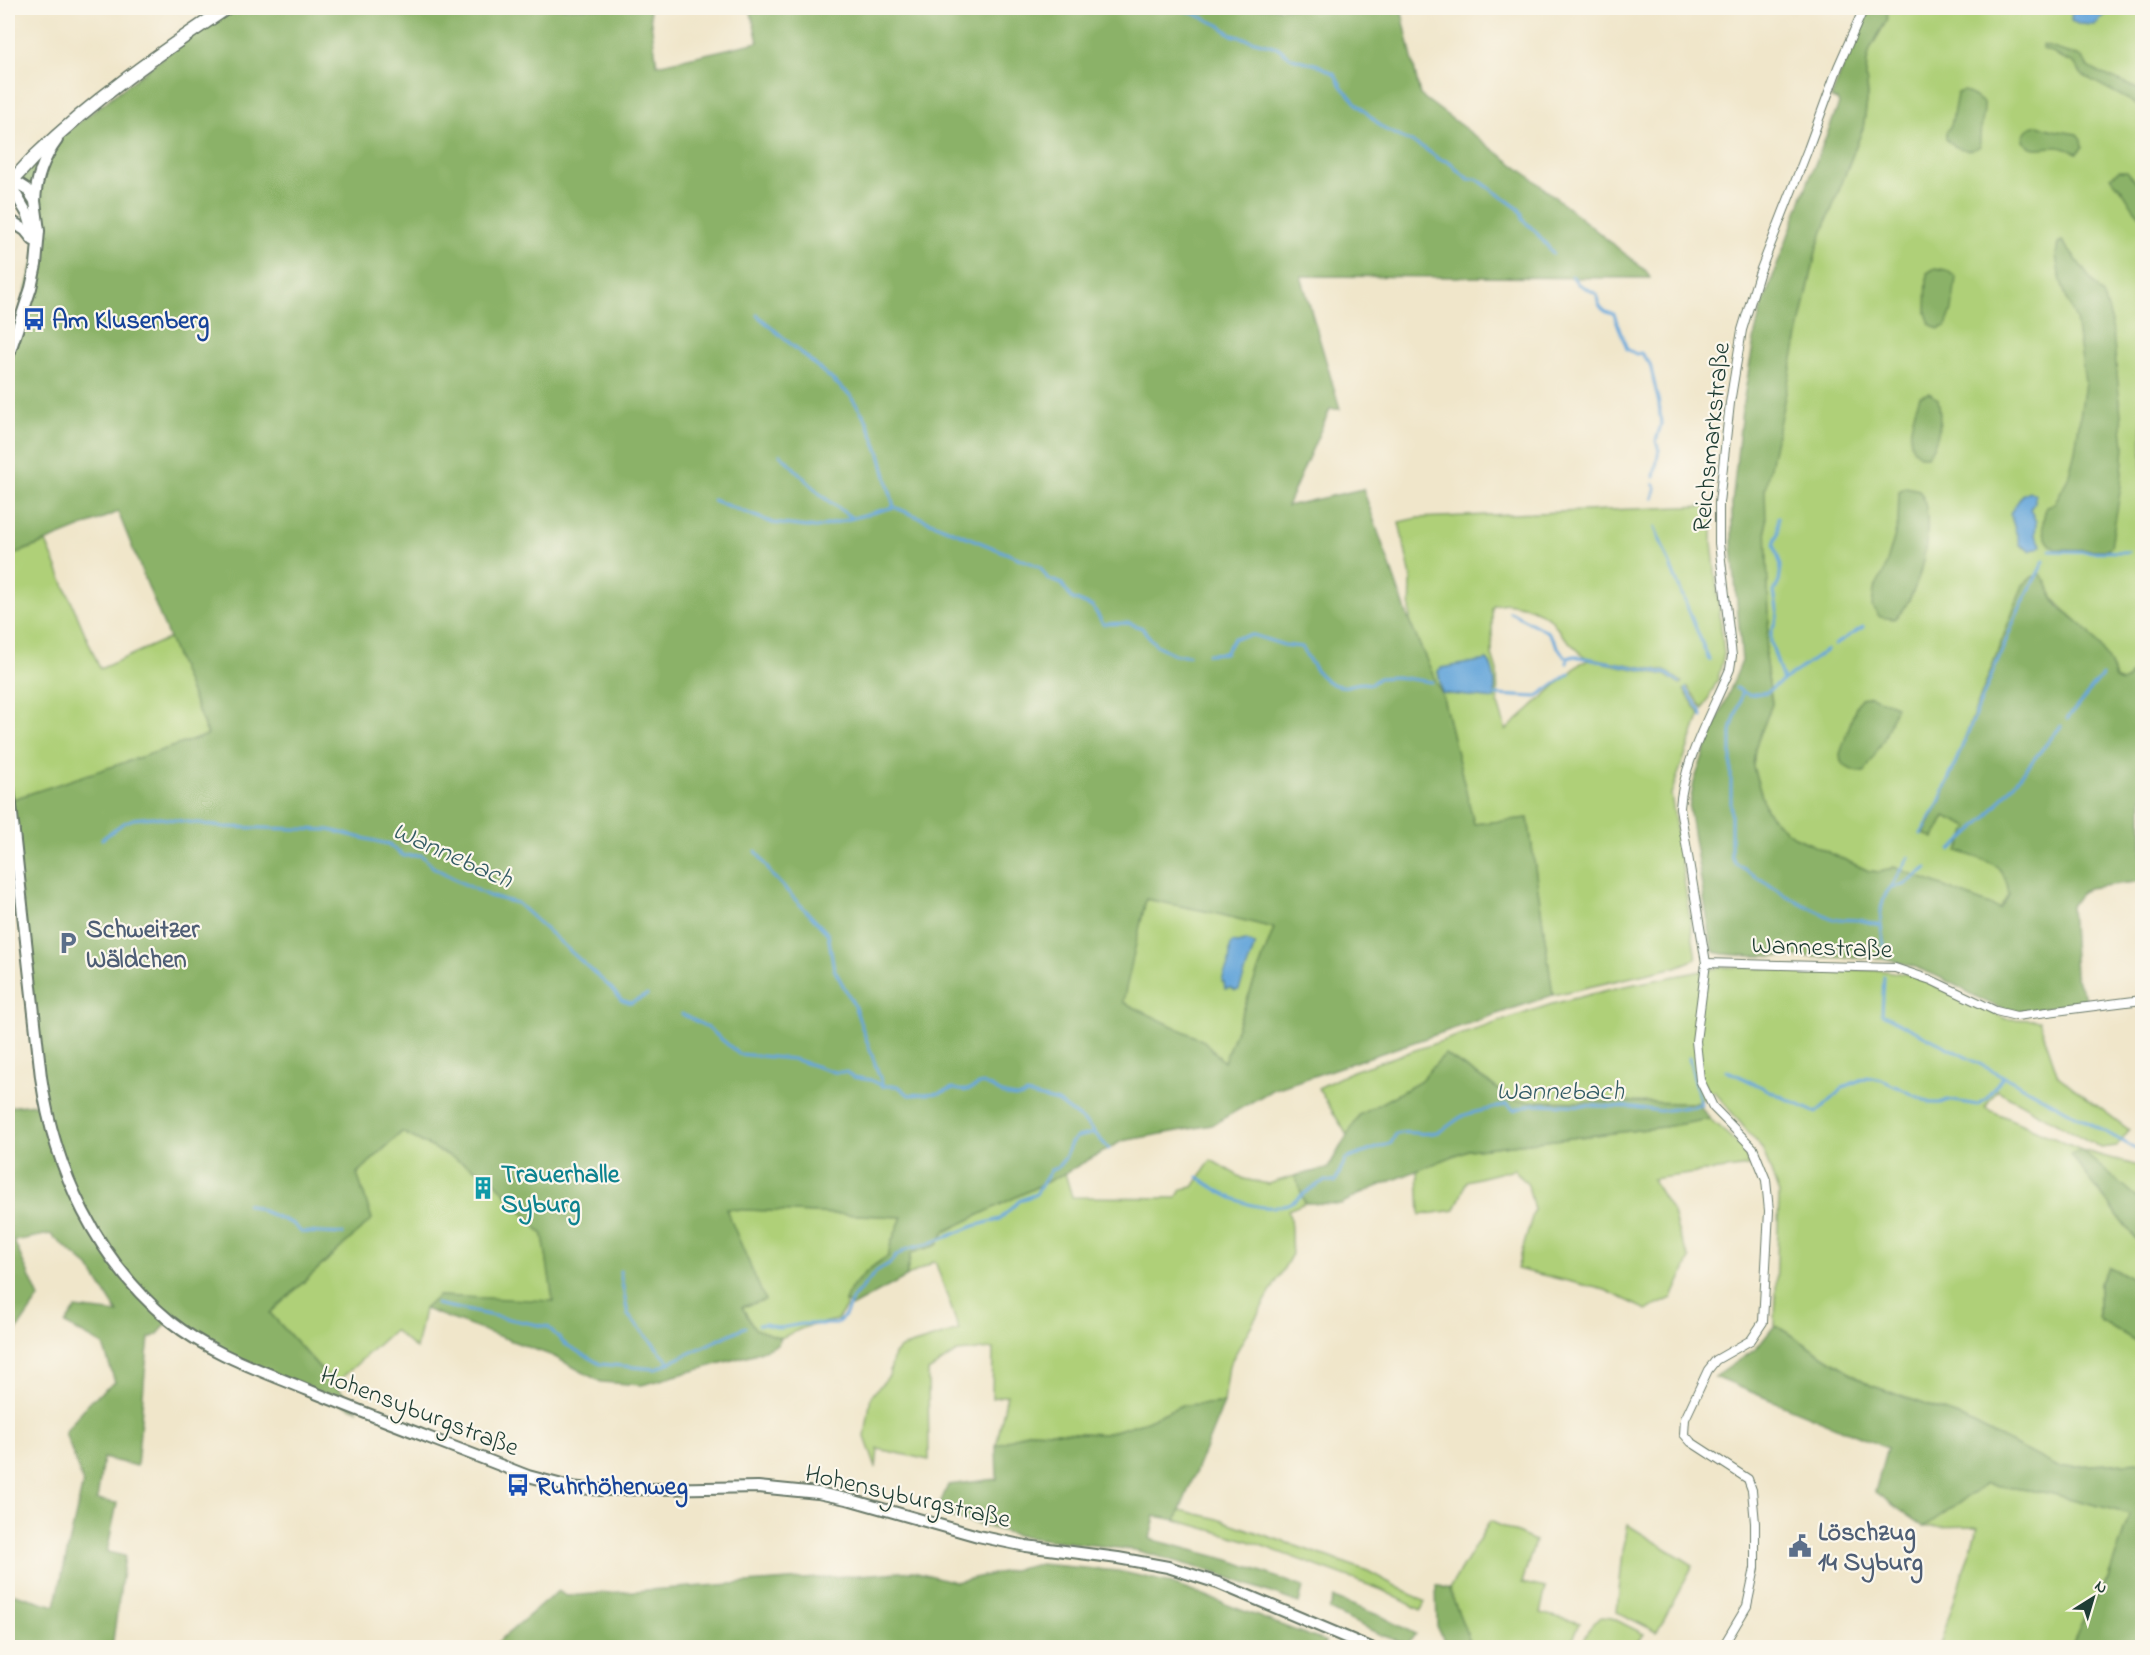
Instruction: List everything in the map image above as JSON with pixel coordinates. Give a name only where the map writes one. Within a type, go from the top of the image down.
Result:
[{"type":"main road","points":[[10,182],[64,131],[176,43],[227,8]]},
{"type":"main road","points":[[8,357],[31,288],[38,245],[39,220],[35,201],[36,189],[42,166],[64,131]]},
{"type":"main road","points":[[10,182],[27,189],[35,201]]},
{"type":"main road","points":[[10,182],[28,215],[38,245]]},
{"type":"main road","points":[[8,219],[25,230],[38,245]]},
{"type":"main road","name":"Hohensyburgstraße","points":[[8,778],[41,1077],[55,1143],[81,1207],[112,1258],[147,1299],[194,1338],[255,1370],[528,1476],[549,1482],[602,1491],[758,1487],[818,1493],[997,1540],[1168,1567],[1229,1587],[1371,1647]]},
{"type":"street","name":"Reichsmarkstraße","points":[[1722,1647],[1747,1606],[1755,1568],[1752,1490],[1748,1479],[1691,1442],[1684,1434],[1683,1427],[1711,1365],[1751,1340],[1762,1322],[1769,1211],[1766,1180],[1753,1148],[1713,1107],[1700,1080],[1696,1041],[1706,963],[1680,801],[1683,782],[1730,669],[1732,656],[1719,543],[1719,503],[1742,330],[1759,274],[1838,67],[1864,8]]},
{"type":"street","name":"Wannestraße","points":[[1706,963],[1895,968],[1931,980],[1996,1011],[2016,1016],[2142,1000]]},
{"type":"green space","points":[[227,8],[649,8],[657,65],[758,42],[750,8],[1401,8],[1420,95],[1529,176],[1646,271],[1650,278],[1301,276],[1340,409],[1330,409],[1287,506],[1363,489],[1410,623],[1443,697],[1474,824],[1528,818],[1553,995],[1272,1090],[1212,1125],[1122,1141],[1065,1173],[944,1232],[937,1245],[911,1253],[906,1277],[851,1307],[845,1301],[848,1294],[863,1275],[888,1256],[902,1217],[726,1209],[765,1300],[742,1307],[755,1329],[781,1338],[777,1345],[754,1354],[642,1385],[601,1382],[553,1356],[424,1309],[438,1296],[553,1301],[543,1235],[491,1177],[402,1132],[357,1174],[372,1219],[270,1313],[358,1410],[256,1370],[169,1321],[157,1335],[149,1338],[137,1466],[103,1458],[97,1500],[117,1503],[107,1552],[125,1556],[112,1647],[8,1647],[8,1592],[55,1606],[83,1483],[65,1432],[90,1401],[115,1382],[103,1345],[65,1324],[76,1308],[118,1313],[89,1267],[50,1234],[14,1241],[39,1298],[8,1343],[8,1107],[44,1103],[10,800],[208,735],[118,512],[8,557],[8,357],[38,245],[13,180],[37,155]],"holes":[[[1146,899],[1274,928],[1224,1062],[1204,1041],[1123,1002]]]},
{"type":"green space","points":[[1870,8],[1888,9],[1887,20],[1870,49],[1867,61],[1868,95],[1863,128],[1817,247],[1765,490],[1769,619],[1765,657],[1772,704],[1755,748],[1753,767],[1766,810],[1778,824],[1795,837],[1869,871],[1881,872],[1894,867],[2000,909],[2009,895],[2004,875],[1993,864],[1958,851],[1969,827],[1945,816],[1934,838],[1924,834],[1941,800],[2023,585],[2032,577],[2040,574],[2047,582],[2058,606],[2096,640],[2109,662],[2115,679],[2122,682],[2128,679],[2142,654],[2142,881],[2088,888],[2078,896],[2071,906],[2075,975],[2086,999],[2040,1009],[2021,1011],[1997,1006],[1927,972],[1883,958],[1751,956],[1723,954],[1715,952],[1712,947],[1689,808],[1694,782],[1704,753],[1742,661],[1732,546],[1732,504],[1742,409],[1761,309],[1839,104],[1837,100],[1831,98],[1855,37]]},
{"type":"green space","points":[[1887,8],[2142,8],[2142,654],[2128,679],[2122,682],[2115,679],[2109,662],[2096,640],[2058,604],[2047,581],[1924,834],[1934,838],[1945,816],[1969,827],[2007,878],[2009,895],[1999,909],[1894,867],[1881,872],[1869,871],[1795,837],[1778,824],[1766,810],[1753,767],[1755,748],[1772,704],[1765,657],[1769,619],[1764,490],[1817,247],[1863,128],[1868,95],[1867,61],[1870,49],[1887,20]]},
{"type":"green space","points":[[2043,45],[2083,58],[2089,68],[2142,91],[2142,107],[2082,75],[2074,63],[2043,49]]},
{"type":"green space","points":[[1965,91],[1984,103],[1980,146],[1971,150],[1957,147],[1946,139],[1957,94]]},
{"type":"green space","points":[[2038,125],[2077,134],[2081,139],[2082,148],[2077,153],[2059,147],[2039,148],[2027,145],[2023,141],[2025,132]]},
{"type":"green space","points":[[2119,171],[2127,171],[2142,190],[2142,217],[2134,210],[2123,191],[2111,177]]},
{"type":"green space","points":[[2062,241],[2103,295],[2113,332],[2124,446],[2121,486],[2111,546],[2103,550],[2055,549],[2047,540],[2044,529],[2047,506],[2054,504],[2068,478],[2075,451],[2085,382],[2076,320],[2059,274],[2056,255],[2058,243]]},
{"type":"green space","points":[[1935,268],[1946,270],[1956,277],[1952,310],[1946,326],[1938,329],[1930,324],[1926,313],[1927,273]]},
{"type":"green space","points":[[1929,393],[1938,399],[1939,429],[1935,443],[1927,456],[1920,456],[1913,449],[1911,430],[1920,396]]},
{"type":"green space","points":[[1906,487],[1919,490],[1925,503],[1927,538],[1924,558],[1912,595],[1903,609],[1894,619],[1880,617],[1872,607],[1874,590],[1884,572],[1898,524],[1899,491]]},
{"type":"green space","points":[[1705,506],[1712,512],[1712,542],[1724,654],[1718,679],[1703,709],[1688,687],[1684,690],[1700,714],[1671,794],[1696,959],[1676,967],[1553,995],[1528,818],[1474,824],[1443,697],[1410,623],[1411,577],[1399,522],[1417,518]],"holes":[[[1506,603],[1528,607],[1550,618],[1562,635],[1585,657],[1665,671],[1682,682],[1680,685],[1665,675],[1589,660],[1581,663],[1506,730],[1498,704],[1497,671],[1492,655],[1492,608],[1494,605]],[[1487,660],[1491,665],[1495,697],[1442,693],[1438,671]]]},
{"type":"green space","points":[[46,542],[100,669],[169,638],[208,736],[10,800],[8,778],[8,557]]},
{"type":"green space","points":[[1871,696],[1896,706],[1884,739],[1865,772],[1858,772],[1849,769],[1841,762],[1840,754],[1856,706],[1861,698]]},
{"type":"green space","points":[[1146,899],[1274,928],[1224,1062],[1204,1041],[1122,1002]]},
{"type":"green space","points":[[1722,967],[1879,970],[1911,975],[2006,1019],[2039,1020],[2058,1076],[2129,1130],[2117,1146],[2101,1148],[1997,1090],[1985,1108],[2081,1150],[2142,1167],[2142,1202],[2081,1151],[2071,1155],[2142,1247],[2142,1283],[2109,1267],[2099,1284],[2099,1319],[2142,1345],[2142,1462],[2058,1467],[1958,1416],[1870,1385],[1775,1325],[1779,1194],[1763,1150],[1714,1091],[1697,1103],[1516,1101],[1445,1054],[1418,1083],[1359,1115],[1347,1135],[1318,1088],[1353,1071],[1552,1004],[1620,987]]},
{"type":"green space","points":[[1445,1054],[1516,1101],[1697,1103],[1710,1119],[1664,1127],[1468,1150],[1364,1192],[1341,1204],[1305,1203],[1295,1176],[1328,1168],[1359,1115],[1418,1083]]},
{"type":"green space","points":[[1710,1119],[1746,1151],[1748,1166],[1652,1179],[1673,1213],[1680,1238],[1690,1259],[1672,1298],[1647,1310],[1605,1290],[1517,1269],[1534,1210],[1528,1185],[1514,1169],[1467,1181],[1455,1210],[1420,1215],[1418,1170],[1468,1150],[1664,1127]]},
{"type":"green space","points":[[402,1132],[491,1177],[543,1235],[554,1302],[438,1296],[424,1309],[416,1349],[394,1330],[335,1384],[270,1313],[372,1219],[357,1174]]},
{"type":"green space","points":[[2081,1150],[2142,1202],[2142,1247],[2071,1155]]},
{"type":"green space","points":[[1211,1160],[1244,1179],[1268,1184],[1295,1176],[1305,1203],[1288,1210],[1292,1254],[1229,1365],[1224,1403],[1182,1405],[1147,1421],[1104,1434],[1029,1431],[996,1446],[1007,1395],[992,1398],[993,1349],[957,1352],[928,1371],[929,1460],[878,1449],[876,1468],[865,1437],[871,1396],[889,1376],[894,1354],[901,1348],[959,1330],[935,1261],[906,1277],[911,1253],[937,1245],[944,1232],[1065,1173],[1072,1197],[1176,1198],[1182,1189],[1193,1187]]},
{"type":"green space","points":[[726,1209],[902,1217],[888,1256],[876,1264],[845,1301],[846,1307],[837,1320],[805,1327],[781,1338],[755,1329],[742,1307],[764,1300]]},
{"type":"green space","points":[[2109,1267],[2142,1283],[2142,1345],[2099,1319],[2099,1283]]},
{"type":"green space","points":[[1775,1325],[1870,1385],[1958,1416],[2058,1467],[2142,1462],[2142,1647],[2071,1647],[2087,1612],[2108,1579],[2130,1514],[2049,1493],[1986,1484],[1924,1527],[1875,1492],[1887,1448],[1715,1377],[1757,1348]]},
{"type":"green space","points":[[1224,1403],[1176,1520],[1155,1516],[1150,1539],[1233,1561],[1303,1587],[1299,1603],[1210,1571],[1135,1550],[1024,1537],[936,1513],[948,1485],[997,1479],[996,1446],[1029,1431],[1104,1434],[1147,1421],[1182,1405]]},
{"type":"green space","points":[[1986,1484],[2049,1493],[2130,1514],[2108,1579],[2087,1612],[2071,1647],[1939,1647],[1978,1526],[1924,1527]]},
{"type":"green space","points":[[1180,1510],[1218,1519],[1368,1571],[1425,1602],[1421,1610],[1382,1590],[1249,1541],[1176,1520]]},
{"type":"green space","points":[[1490,1521],[1535,1541],[1522,1583],[1546,1588],[1540,1613],[1580,1623],[1569,1647],[1472,1647],[1449,1589]]},
{"type":"green space","points":[[1628,1525],[1693,1565],[1657,1632],[1617,1612]]},
{"type":"green space","points":[[1040,1564],[1118,1571],[1167,1582],[1326,1642],[1323,1648],[492,1647],[558,1591],[566,1596],[914,1571],[955,1582]]},
{"type":"green space","points":[[1436,1585],[1449,1589],[1472,1647],[1447,1647],[1437,1626]]},
{"type":"green space","points":[[1334,1598],[1383,1617],[1415,1634],[1408,1644],[1381,1635],[1329,1610]]},
{"type":"green space","points":[[1601,1617],[1612,1618],[1644,1634],[1634,1647],[1580,1647],[1593,1623]]},
{"type":"water","points":[[2072,8],[2106,8],[2109,11],[2095,25],[2078,24],[2071,21]]},
{"type":"water","points":[[2029,491],[2035,495],[2035,502],[2030,509],[2036,522],[2035,535],[2042,546],[2030,551],[2020,545],[2010,513],[2023,494]]},
{"type":"water","points":[[1487,660],[1494,678],[1494,699],[1442,693],[1438,671],[1441,668]]},
{"type":"water","points":[[1246,941],[1255,945],[1239,990],[1225,989],[1224,982],[1222,982],[1229,962],[1232,942]]},
{"type":"waterway","points":[[1173,8],[1188,11],[1219,25],[1232,35],[1277,47],[1292,58],[1318,65],[1335,74],[1341,86],[1356,103],[1384,129],[1424,148],[1439,159],[1450,162],[1469,179],[1477,179],[1519,209],[1522,219],[1553,253]]},
{"type":"waterway","points":[[1572,276],[1578,284],[1597,294],[1599,305],[1604,310],[1614,314],[1627,349],[1636,354],[1641,353],[1650,364],[1661,424],[1656,441],[1659,450],[1654,477]]},
{"type":"waterway","points":[[757,315],[850,395],[866,419],[880,454],[894,507]]},
{"type":"waterway","points":[[780,454],[822,496],[852,518]]},
{"type":"waterway","points":[[1653,498],[1656,488],[1654,484]]},
{"type":"waterway","points":[[713,500],[773,523],[816,528],[894,507]]},
{"type":"waterway","points":[[894,507],[1040,567],[1048,579],[1062,584],[1071,598],[1093,607],[1103,624],[1129,623],[1142,628],[1156,645],[1176,655],[1188,655]]},
{"type":"waterway","points":[[1778,517],[1778,532],[1774,544],[1781,566],[1779,582],[1774,592],[1778,615],[1771,632],[1771,642],[1783,681]]},
{"type":"waterway","points":[[1655,528],[1709,660]]},
{"type":"waterway","points":[[2050,551],[2129,552]]},
{"type":"waterway","points":[[1921,834],[1937,807],[2017,614],[2044,561]]},
{"type":"waterway","points":[[1510,612],[1548,632],[1564,656],[1568,658]]},
{"type":"waterway","points":[[1834,645],[1863,627]]},
{"type":"waterway","points":[[1208,654],[1225,653],[1234,638],[1253,635],[1284,645],[1302,647],[1319,674],[1332,684],[1339,686],[1371,684],[1379,678],[1396,677],[1432,682]]},
{"type":"waterway","points":[[1736,688],[1749,695],[1767,692],[1827,650]]},
{"type":"waterway","points":[[1567,663],[1568,658],[1574,656],[1660,672],[1680,683]]},
{"type":"waterway","points":[[1495,695],[1536,697],[1570,673]]},
{"type":"waterway","points":[[2067,719],[2102,676]]},
{"type":"waterway","points":[[1686,689],[1701,711],[1702,717]]},
{"type":"waterway","points":[[1742,692],[1731,732],[1731,856],[1735,863],[1790,898],[1833,919],[1860,920],[1880,925]]},
{"type":"waterway","points":[[1951,850],[1986,818],[2061,726]]},
{"type":"waterway","name":"Wannebach","points":[[102,839],[133,819],[153,817],[224,827],[329,830],[388,844],[404,856],[421,855],[433,867],[489,896],[517,903],[611,988],[621,1000],[631,1003],[647,995]]},
{"type":"waterway","points":[[756,851],[772,875],[828,934],[834,969],[854,1005],[883,1086]]},
{"type":"waterway","points":[[1892,886],[1909,857]]},
{"type":"waterway","points":[[1886,956],[1881,920],[1882,902],[1891,887],[1904,885],[1927,868]]},
{"type":"waterway","points":[[1884,976],[1882,1014],[2003,1076]]},
{"type":"waterway","name":"Wannebach","points":[[682,1014],[707,1027],[739,1054],[793,1059],[834,1072],[846,1072],[853,1077],[871,1080],[883,1086],[898,1086],[909,1095],[940,1093],[953,1088],[965,1090],[983,1083],[1011,1096],[1027,1094],[1058,1102],[1086,1123],[1109,1149]]},
{"type":"waterway","name":"Wannebach","points":[[1198,1177],[1241,1202],[1278,1207],[1290,1203],[1323,1182],[1335,1182],[1346,1159],[1391,1143],[1396,1134],[1437,1132],[1465,1115],[1506,1104],[1514,1110],[1534,1104],[1634,1107],[1660,1111],[1701,1105],[1689,1058]]},
{"type":"waterway","name":"Wannebach","points":[[1726,1070],[1816,1113],[1844,1087],[1867,1077],[1882,1080],[1931,1103],[1948,1100],[1978,1105],[1986,1099],[2003,1076],[2142,1152]]},
{"type":"waterway","points":[[759,1325],[765,1324],[780,1328],[802,1324],[836,1324],[845,1316],[853,1298],[877,1271],[895,1257],[907,1249],[929,1244],[974,1226],[1000,1219],[1019,1201],[1036,1194],[1051,1170],[1057,1168],[1065,1158],[1071,1143],[1077,1137],[1095,1133]]},
{"type":"waterway","points":[[247,1204],[293,1224],[301,1232],[343,1234]]},
{"type":"waterway","points":[[620,1271],[628,1315],[670,1363]]},
{"type":"waterway","points":[[436,1304],[548,1327],[565,1344],[600,1364],[656,1369],[745,1327]]},
{"type":"place","name":"Am Klusenberg","points":[[34,319]]},
{"type":"place","name":"Schweitzer Wäldchen","points":[[68,943]]},
{"type":"place","name":"Trauerhalle Syburg","points":[[483,1188]]},
{"type":"place","name":"Ruhrhöhenweg","points":[[518,1485]]},
{"type":"place","name":"Löschzug 14 Syburg","points":[[1800,1546]]}]
